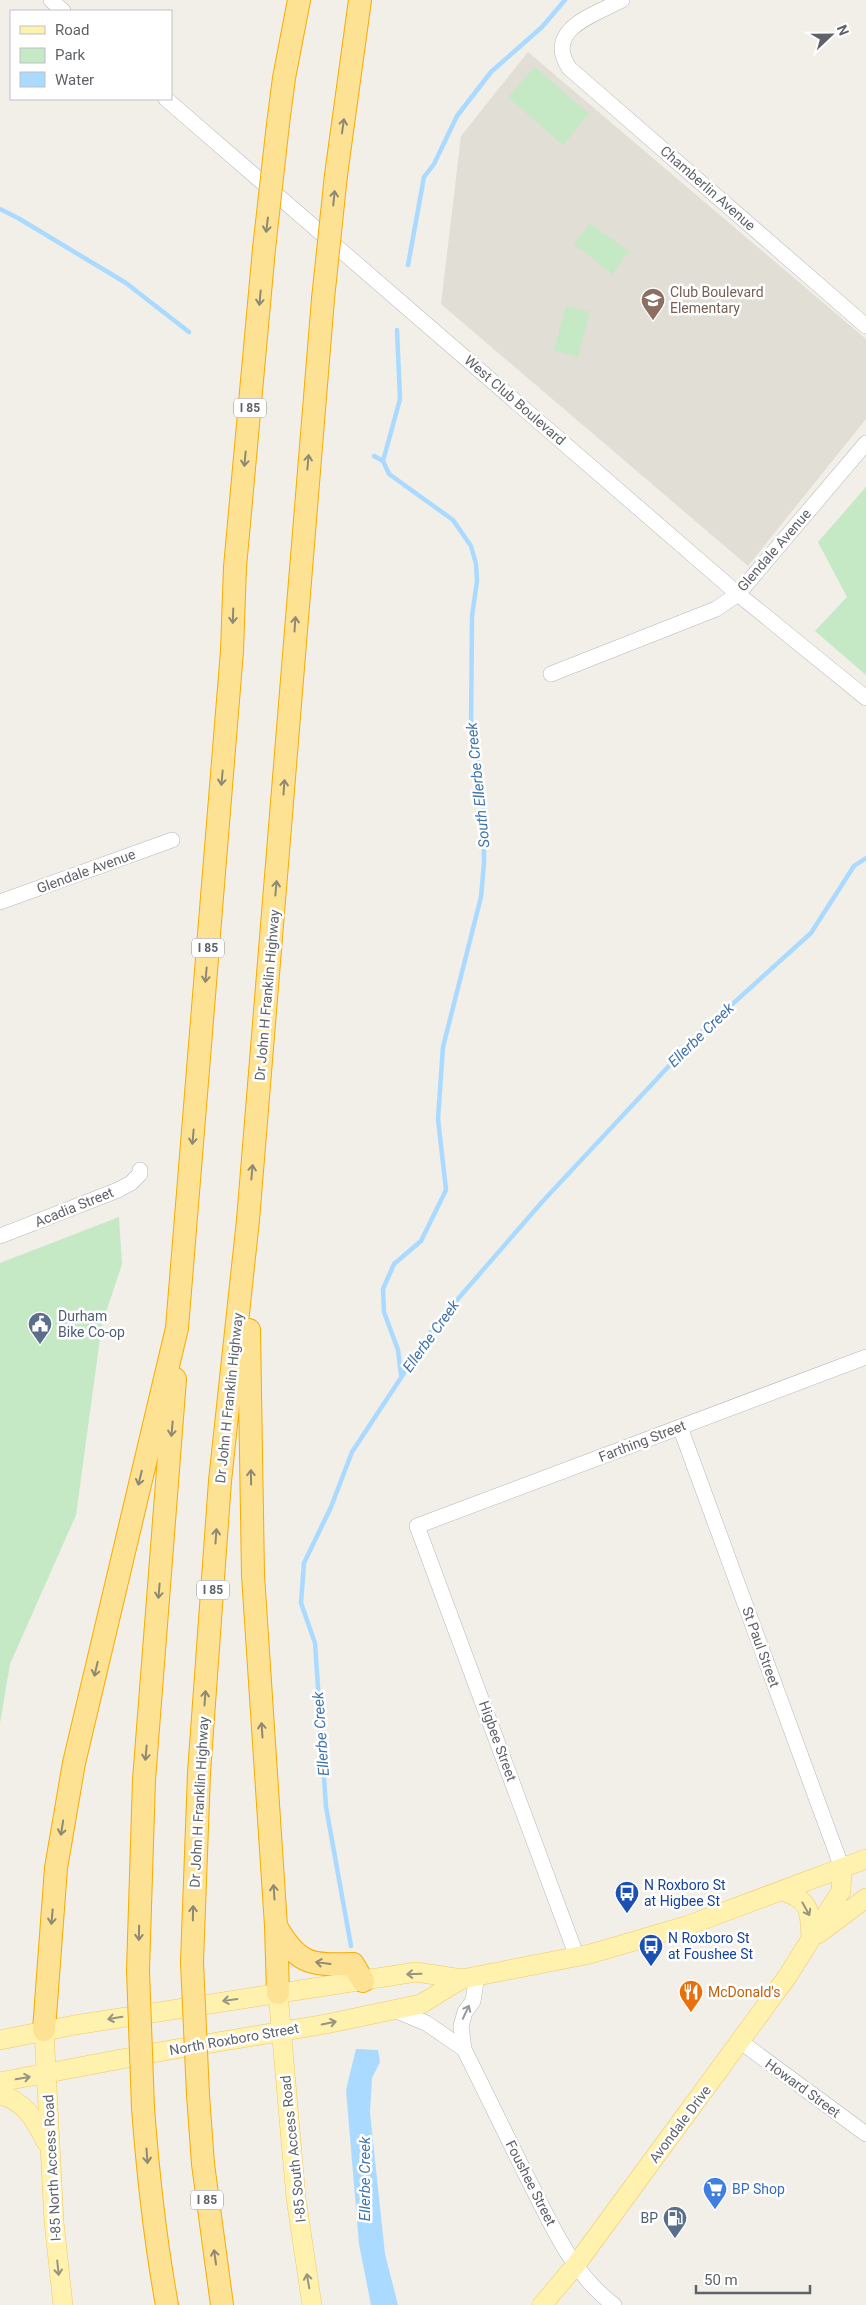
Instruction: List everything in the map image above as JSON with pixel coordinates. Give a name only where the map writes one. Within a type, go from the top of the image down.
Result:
[{"type":"highway","points":[[284,0],[284,78]]},
{"type":"highway","name":"I 85","points":[[167,2305],[159,2261],[143,2108],[138,1970],[144,1780],[232,651],[235,567],[264,249],[278,124],[284,78],[299,0]]},
{"type":"highway","name":"Dr John H Franklin Highway","points":[[222,2305],[203,2164],[192,1962],[199,1773],[220,1481],[248,1220],[322,299],[336,175],[360,0]]},
{"type":"highway","points":[[248,1220],[253,1574],[276,1926],[278,1993]]},
{"type":"highway","points":[[44,2030],[56,1868],[72,1772],[135,1500],[178,1328]]},
{"type":"highway","points":[[276,1926],[298,1957],[329,1965],[353,1964],[363,1980]]},
{"type":"main road","name":"North Roxboro Street","points":[[0,2082],[164,2051],[282,2032],[421,2004],[470,1978],[577,1957],[653,1936],[866,1859]]},
{"type":"main road","name":"Avondale Drive","points":[[542,2305],[574,2266],[741,2042],[787,1977],[841,1891],[842,1868]]},
{"type":"main road","points":[[782,1890],[799,1896],[810,1914],[811,1939]]},
{"type":"main road","name":"Avondale Drive","points":[[811,1939],[866,1898]]},
{"type":"main road","name":"North Roxboro Street","points":[[0,2040],[44,2030],[416,1972],[470,1978]]},
{"type":"main road","name":"I-85 South Access Road","points":[[278,1993],[296,2198],[312,2305]]},
{"type":"main road","name":"I-85 North Access Road","points":[[44,2030],[50,2150],[63,2305]]},
{"type":"main road","points":[[0,2095],[13,2100],[30,2112],[50,2150]]},
{"type":"street","points":[[51,0],[62,10]]},
{"type":"street","name":"Chamberlin Avenue","points":[[622,0],[576,26],[566,34],[561,44],[563,58],[569,68],[866,326]]},
{"type":"street","name":"West Club Boulevard","points":[[167,100],[738,594],[866,698]]},
{"type":"street","name":"Glendale Avenue","points":[[551,674],[716,609],[738,594],[866,443]]},
{"type":"street","name":"Glendale Avenue","points":[[0,902],[172,840]]},
{"type":"street","name":"Acadia Street","points":[[0,1236],[118,1190],[131,1183],[140,1174],[140,1170]]},
{"type":"street","name":"Farthing Street","points":[[417,1526],[866,1356]]},
{"type":"street","name":"St Paul Street","points":[[680,1427],[842,1868]]},
{"type":"street","name":"Higbee Street","points":[[417,1526],[497,1736],[577,1957]]},
{"type":"street","name":"Foushee Street","points":[[470,1978],[473,2001],[465,2012],[462,2026],[461,2035],[464,2049],[574,2266],[596,2291],[614,2305]]},
{"type":"street","name":"Foushee Street","points":[[392,2009],[426,2023],[464,2049]]},
{"type":"street","name":"Howard Street","points":[[741,2042],[866,2134]]},
{"type":"shaded area","name":"Club Boulevard Elementary","points":[[528,52],[866,339],[866,419],[748,566],[441,304],[461,136]]},
{"type":"green space","points":[[535,67],[589,114],[563,145],[508,97]]},
{"type":"green space","points":[[590,223],[629,252],[612,274],[574,244]]},
{"type":"green space","points":[[566,306],[590,312],[578,357],[554,350]]},
{"type":"green space","points":[[866,487],[866,675],[815,631],[847,597],[818,542]]},
{"type":"green space","points":[[119,1217],[122,1264],[102,1324],[76,1515],[10,1664],[0,1723],[0,1263]]},
{"type":"water","points":[[356,2049],[378,2050],[380,2062],[372,2078],[370,2113],[385,2254],[398,2305],[371,2305],[359,2244],[346,2090]]},
{"type":"waterway","name":"South Ellerbe Creek","points":[[408,265],[424,177],[434,164],[457,116],[491,72],[542,27],[565,0]]},
{"type":"waterway","points":[[0,209],[126,283],[189,332]]},
{"type":"waterway","name":"South Ellerbe Creek","points":[[397,330],[400,399],[383,461],[389,474],[453,520],[471,546],[476,564],[477,581],[472,616],[471,731],[479,768],[484,820],[484,863],[481,897],[443,1047],[438,1119],[446,1190],[421,1241],[394,1264],[383,1289],[384,1312],[398,1350],[401,1375]]},
{"type":"waterway","points":[[374,456],[383,461]]},
{"type":"waterway","name":"Ellerbe Creek","points":[[351,1946],[326,1807],[315,1643],[301,1603],[304,1563],[331,1507],[352,1452],[437,1323],[542,1202],[696,1037],[811,933],[854,866],[866,858]]},
{"type":"place","name":"Club Boulevard Elementary","points":[[653,321]]},
{"type":"place","name":"Durham Bike Co-op","points":[[40,1345]]},
{"type":"place","name":"N Roxboro St at Higbee St","points":[[627,1914]]},
{"type":"place","name":"N Roxboro St at Foushee St","points":[[651,1967]]},
{"type":"place","name":"McDonald's","points":[[691,2013]]},
{"type":"place","name":"BP Shop","points":[[715,2210]]},
{"type":"place","name":"BP","points":[[675,2239]]}]
